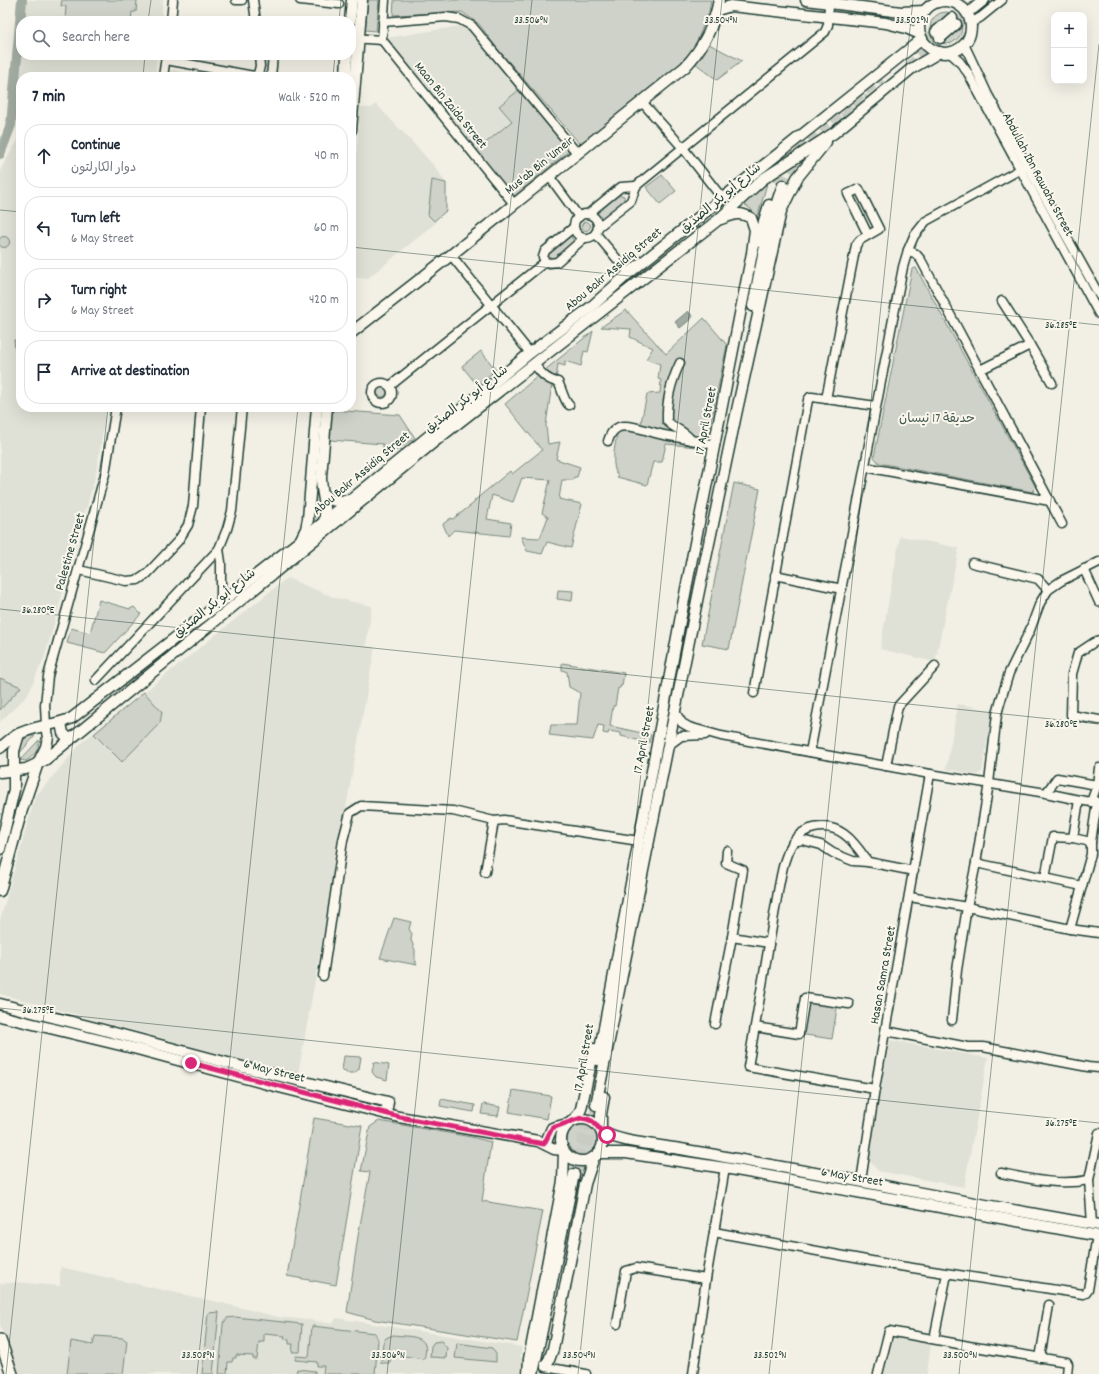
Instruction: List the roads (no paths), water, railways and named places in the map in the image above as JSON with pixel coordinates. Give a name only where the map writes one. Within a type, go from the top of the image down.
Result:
[{"type":"highway","points":[[0,1340],[12,1374]]},
{"type":"main road","points":[[350,16],[352,0]]},
{"type":"main road","points":[[356,33],[362,0]]},
{"type":"main road","points":[[806,0],[901,12],[925,11]]},
{"type":"main road","points":[[972,4],[984,0]]},
{"type":"main road","points":[[952,1],[956,3],[966,11],[971,23],[971,30],[968,38],[964,44],[954,51],[944,52],[933,49],[927,45],[921,36],[921,18],[933,2],[952,1]]},
{"type":"main road","points":[[718,5],[828,18],[886,23],[906,28],[921,36]]},
{"type":"main road","name":"Mus'ab Bin 'Umeir","points":[[356,329],[451,256],[685,67],[694,57],[705,40],[714,22],[718,5]]},
{"type":"main road","points":[[938,35],[954,21]]},
{"type":"main road","name":"Abou Bakr Assidiq Street","points":[[0,748],[19,734],[32,729],[62,723],[72,718],[221,603],[530,353],[591,307],[629,273],[722,198],[766,165],[921,36]]},
{"type":"main road","name":"شارع أبو بكر الصدّيق","points":[[0,772],[26,769],[46,760],[314,540],[534,364],[718,220],[763,179],[834,133],[911,69],[944,52]]},
{"type":"main road","points":[[346,72],[348,60]]},
{"type":"main road","points":[[353,72],[354,60]]},
{"type":"main road","points":[[737,410],[781,211],[796,178],[834,133]]},
{"type":"main road","points":[[591,307],[604,302],[762,177]]},
{"type":"main road","points":[[728,378],[747,301],[764,221],[780,184],[763,256],[742,364],[737,410]]},
{"type":"main road","points":[[718,220],[734,214],[743,213],[751,218],[755,230],[728,378]]},
{"type":"main road","name":"17 April Street","points":[[631,907],[640,841],[686,589],[728,378]]},
{"type":"main road","name":"17 April Street","points":[[593,1106],[631,907],[669,745],[674,712],[737,410]]},
{"type":"main road","points":[[299,541],[306,529],[317,412]]},
{"type":"main road","points":[[314,540],[321,531],[324,521],[325,508],[321,477],[327,412]]},
{"type":"main road","points":[[323,493],[327,498],[333,501],[349,500]]},
{"type":"main road","points":[[309,505],[317,510],[325,508]]},
{"type":"main road","points":[[686,589],[699,591]]},
{"type":"main road","points":[[62,723],[63,733],[70,740]]},
{"type":"main road","points":[[0,891],[21,813],[47,742],[46,726]]},
{"type":"main road","points":[[0,849],[14,790],[14,751],[19,734]]},
{"type":"main road","points":[[528,1374],[529,1359],[563,1181],[564,1151],[561,1135],[569,1123],[578,1115],[581,1108],[621,915],[631,907]]},
{"type":"main road","points":[[564,1151],[573,1159],[578,1161],[590,1160],[602,1147],[602,1105],[633,939],[631,907]]},
{"type":"main road","name":"6 May Street","points":[[0,1004],[96,1028],[155,1049],[241,1072],[287,1089],[386,1114],[544,1144],[554,1149],[564,1151]]},
{"type":"main road","points":[[27,1022],[30,1012]]},
{"type":"main road","name":"6 May Street","points":[[0,1016],[94,1038],[155,1049]]},
{"type":"main road","points":[[94,1038],[96,1028]]},
{"type":"main road","name":"6 May Street","points":[[241,1072],[290,1079],[388,1102],[386,1114]]},
{"type":"main road","points":[[287,1089],[290,1079]]},
{"type":"main road","points":[[319,1097],[322,1086]]},
{"type":"main road","points":[[544,1144],[552,1128],[581,1118],[595,1123],[602,1131]]},
{"type":"main road","name":"6 May Street","points":[[602,1131],[619,1139],[861,1181],[1097,1230]]},
{"type":"main road","points":[[666,1159],[668,1147]]},
{"type":"main road","name":"6 May Street","points":[[596,1155],[626,1153],[1097,1230]]},
{"type":"main road","points":[[545,1368],[553,1349],[585,1184],[596,1155]]},
{"type":"main road","points":[[533,1374],[578,1175],[545,1368]]},
{"type":"street","points":[[171,16],[173,0]]},
{"type":"street","points":[[236,0],[242,0]]},
{"type":"street","points":[[253,0],[255,16]]},
{"type":"street","points":[[300,0],[339,4]]},
{"type":"street","points":[[356,38],[382,40],[385,0]]},
{"type":"street","points":[[971,23],[1002,0]]},
{"type":"street","points":[[390,386],[545,262],[557,262],[583,239],[590,238],[597,230],[631,201],[636,186],[825,32],[828,25],[829,3]]},
{"type":"street","points":[[383,22],[446,17],[459,19],[472,26],[577,153]]},
{"type":"street","name":"Maan Bin Zaida Street","points":[[382,40],[514,204]]},
{"type":"street","name":"Abdullah Ibn Rawaha Street","points":[[964,44],[988,95],[1099,295]]},
{"type":"street","name":"Abdullah Ibn Rawaha Street","points":[[944,52],[959,61],[968,73],[1099,314]]},
{"type":"street","points":[[164,72],[166,60]]},
{"type":"street","points":[[175,60],[232,72]]},
{"type":"street","points":[[258,72],[259,60]]},
{"type":"street","points":[[271,72],[273,60]]},
{"type":"street","points":[[642,102],[683,148],[722,198]]},
{"type":"street","points":[[810,752],[903,267],[908,250],[914,236],[926,221],[1020,169]]},
{"type":"street","points":[[549,176],[579,216]]},
{"type":"street","points":[[583,239],[576,234],[574,227],[574,223],[579,216],[588,214],[621,187],[636,186]]},
{"type":"street","points":[[826,399],[856,245],[860,240],[879,229],[859,189],[848,194],[868,235]]},
{"type":"street","points":[[588,214],[595,217],[597,230],[629,273]]},
{"type":"street","points":[[545,262],[543,257],[545,251],[574,227]]},
{"type":"street","points":[[908,250],[916,254],[921,260],[1062,524]]},
{"type":"street","points":[[451,256],[530,353]]},
{"type":"street","points":[[1002,301],[1030,345],[1052,384]]},
{"type":"street","points":[[980,370],[1030,345]]},
{"type":"street","points":[[680,363],[673,379],[666,411],[667,421],[672,426],[687,434],[691,440]]},
{"type":"street","points":[[534,364],[546,378],[550,381],[558,382],[566,402],[569,405]]},
{"type":"street","points":[[754,693],[808,400],[812,397],[876,406]]},
{"type":"street","name":"Palestine Street","points":[[46,726],[45,705],[48,676],[106,474],[115,412]]},
{"type":"street","points":[[79,570],[126,581],[138,580],[147,574],[178,542],[188,525],[193,506],[201,412]]},
{"type":"street","points":[[96,680],[219,550],[232,511],[242,412]]},
{"type":"street","points":[[608,441],[612,431],[618,427],[625,426],[715,445]]},
{"type":"street","points":[[865,467],[1050,502]]},
{"type":"street","points":[[219,550],[221,562],[221,603]]},
{"type":"street","points":[[952,1020],[967,907],[989,783],[998,714],[1009,673],[1030,630],[1040,603],[1048,590],[1061,581],[1099,562]]},
{"type":"street","points":[[972,563],[1038,579],[1048,590]]},
{"type":"street","points":[[1084,569],[1099,602]]},
{"type":"street","points":[[775,575],[842,589]]},
{"type":"street","points":[[1099,640],[1078,653],[1072,674],[1071,715],[1099,720]]},
{"type":"street","points":[[886,766],[898,706],[935,666]]},
{"type":"street","points":[[674,712],[682,723],[689,727],[721,736],[1096,802]]},
{"type":"street","points":[[669,745],[681,736],[721,736]]},
{"type":"street","points":[[1070,929],[1091,854],[1099,768]]},
{"type":"street","name":"Hasan Samra Street","points":[[861,1181],[875,1089],[910,897],[930,774]]},
{"type":"street","points":[[1046,793],[1057,778],[1097,785]]},
{"type":"street","points":[[1073,838],[1079,800]]},
{"type":"street","points":[[323,976],[343,840],[350,813],[361,806],[453,811],[494,821],[504,820],[640,841]]},
{"type":"street","points":[[485,872],[494,821]]},
{"type":"street","points":[[868,862],[859,849],[843,834],[826,827],[810,829],[802,832],[792,843],[785,859],[748,1067],[875,1089]]},
{"type":"street","points":[[1045,878],[1053,837],[1073,838],[1091,842]]},
{"type":"street","points":[[792,843],[802,840],[821,845],[833,853],[853,861],[868,862],[914,871]]},
{"type":"street","points":[[715,1024],[743,870],[726,863],[727,851]]},
{"type":"street","points":[[976,863],[1082,886]]},
{"type":"street","points":[[910,897],[967,907],[1070,929],[1099,933]]},
{"type":"street","points":[[732,937],[769,943]]},
{"type":"street","points":[[754,1027],[799,1034],[805,998],[849,1004]]},
{"type":"street","points":[[886,1031],[968,1048],[983,1047],[1099,1068]]},
{"type":"street","points":[[714,1232],[947,1274],[1083,1294],[1088,1290],[1097,1230],[1089,1180],[1099,1133]]},
{"type":"street","points":[[693,1374],[706,1279],[725,1168]]},
{"type":"street","points":[[1001,1173],[1038,1181],[1076,1183],[1089,1180]]},
{"type":"street","points":[[617,1324],[626,1271],[636,1268],[706,1279]]},
{"type":"street","points":[[934,1339],[947,1274]]},
{"type":"street","points":[[1040,1358],[1049,1305]]},
{"type":"street","points":[[878,1374],[889,1331],[1067,1362],[1067,1374]]},
{"type":"street","points":[[545,1368],[586,1374]]},
{"type":"waterway","points":[[21,16],[22,0]]},
{"type":"waterway","points":[[0,154],[11,125],[17,60]]},
{"type":"tunnel","points":[[956,24],[973,9]]},
{"type":"tunnel","points":[[917,47],[936,32]]},
{"type":"tunnel","points":[[908,67],[940,38]]},
{"type":"tunnel","points":[[773,168],[881,78]]},
{"type":"tunnel","points":[[843,118],[869,98]]},
{"type":"tunnel","points":[[783,185],[794,162],[799,156]]},
{"type":"tunnel","points":[[777,183],[785,161]]},
{"type":"tunnel","points":[[582,1176],[596,1105]]},
{"type":"tunnel","points":[[574,1174],[586,1122]]},
{"type":"park label","name":"حديقة 17 نيسان","points":[[937,419]]}]
